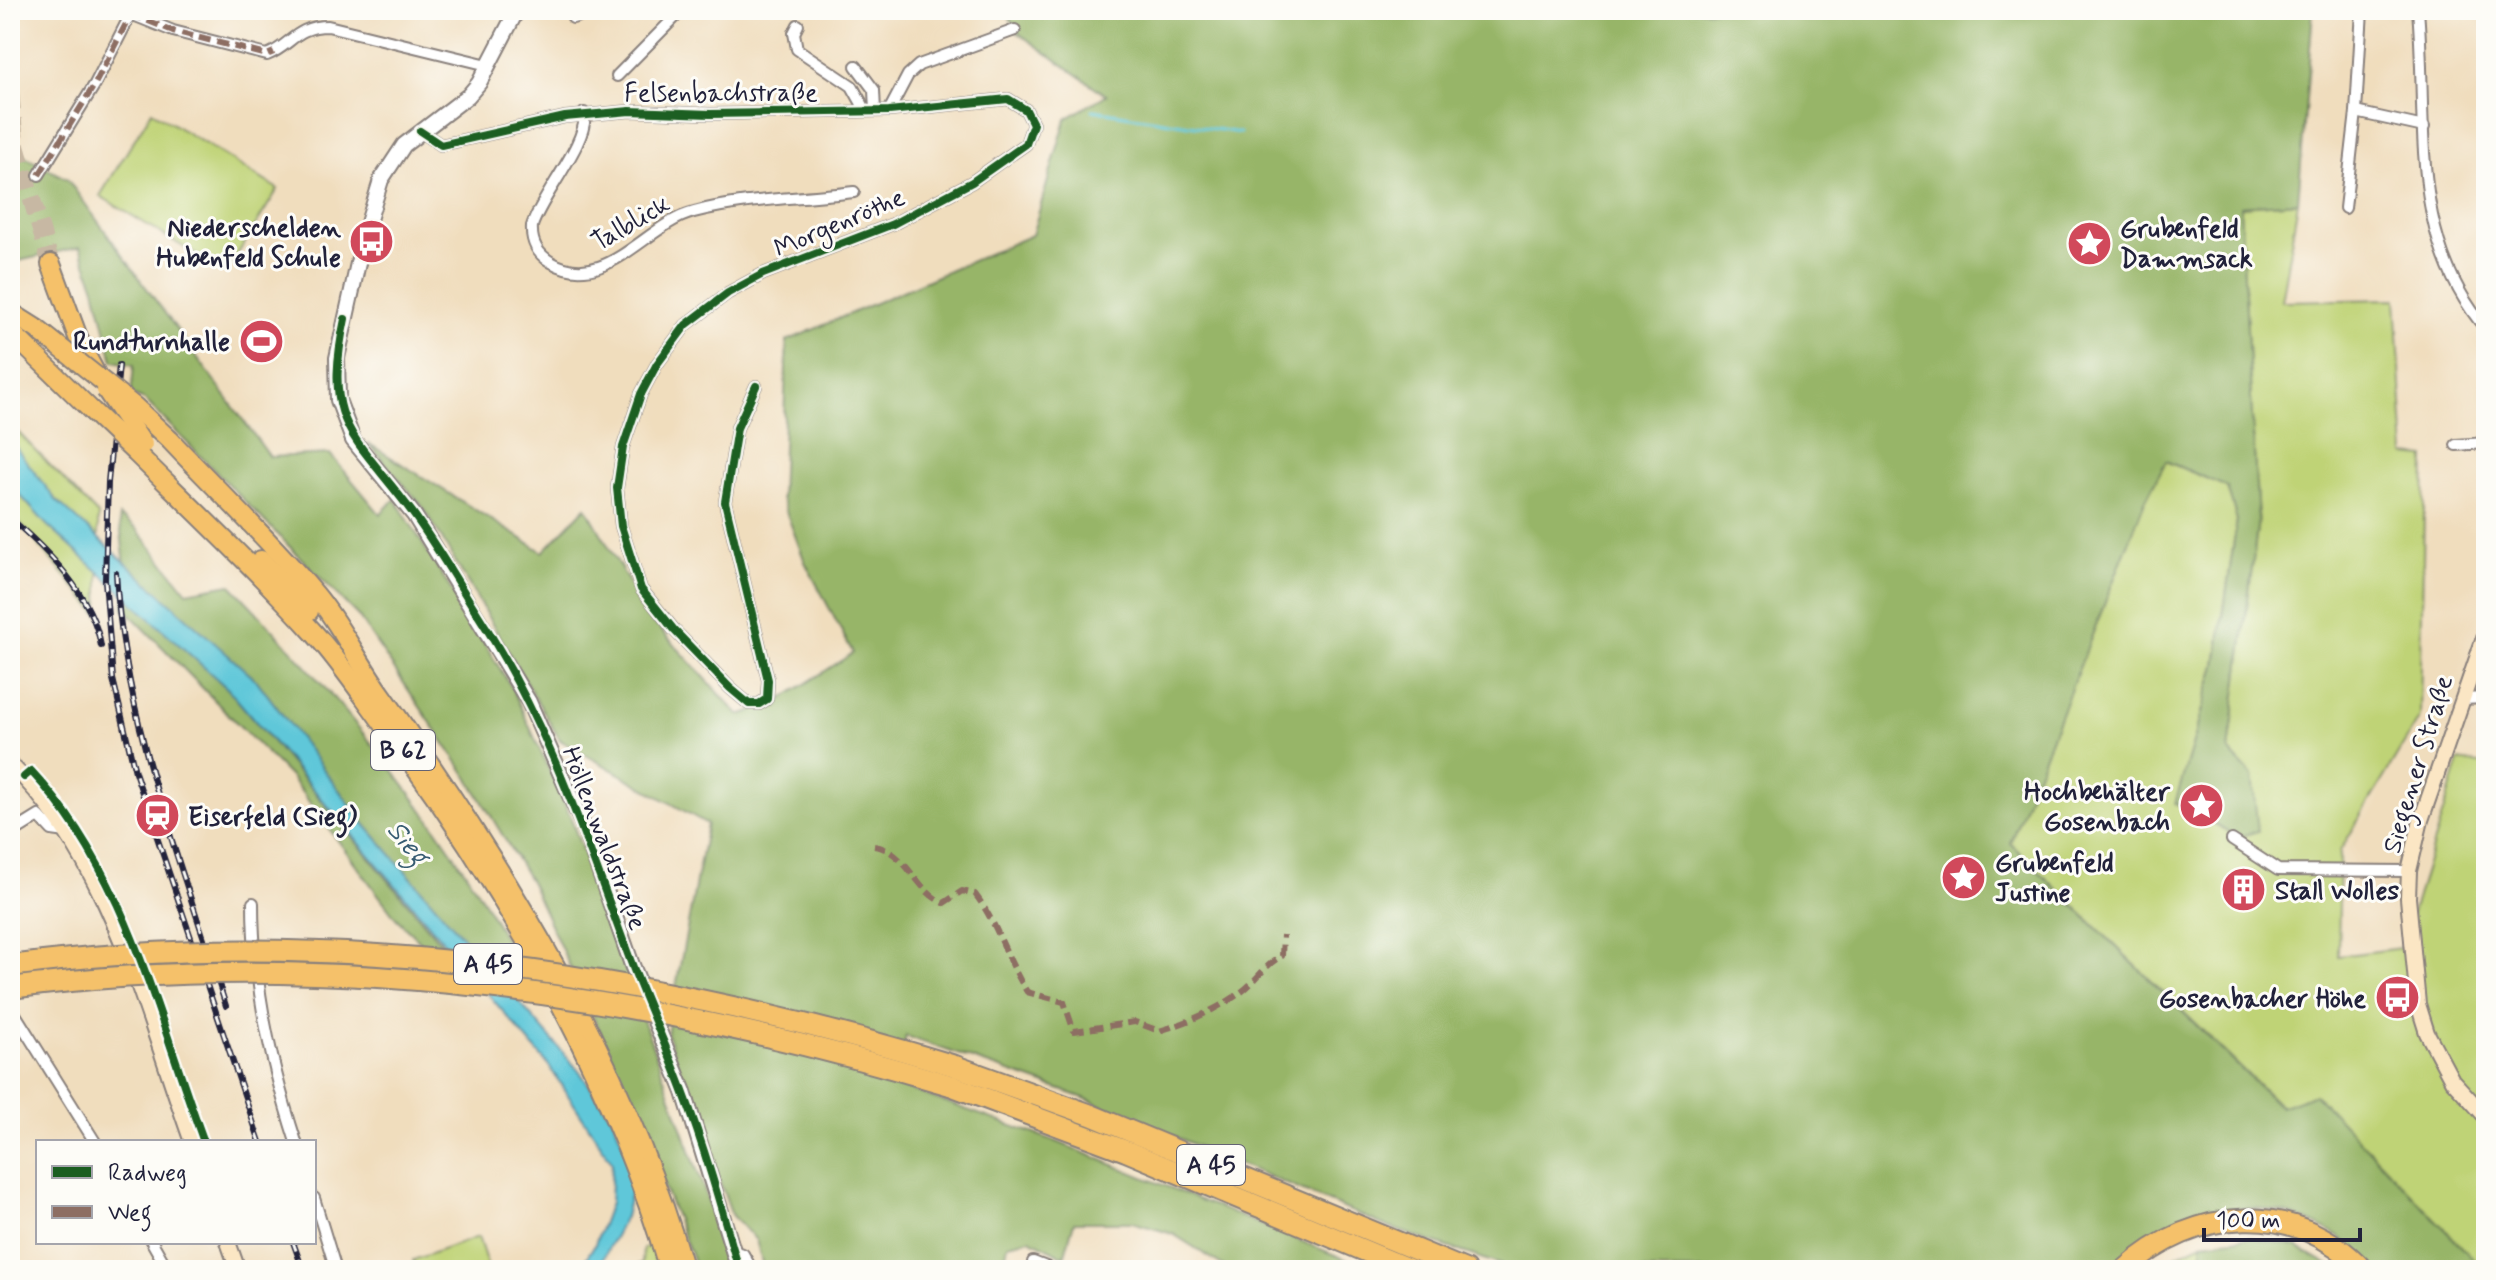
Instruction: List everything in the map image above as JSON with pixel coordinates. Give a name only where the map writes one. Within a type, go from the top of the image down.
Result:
[{"type":"highway","name":"B 62","points":[[51,264],[82,348],[139,449],[316,635],[404,751],[488,879],[564,1000],[627,1113],[668,1242],[684,1270]]},
{"type":"highway","name":"B 62","points":[[10,312],[37,329],[135,407],[315,594],[463,812],[538,935],[564,1000]]},
{"type":"highway","points":[[10,331],[92,411],[139,449]]},
{"type":"highway","name":"B 62","points":[[139,449],[285,584],[366,672]]},
{"type":"highway","name":"A 45","points":[[10,966],[137,955],[256,952],[374,955],[492,965],[610,981],[727,1003],[842,1031],[1411,1270]]},
{"type":"highway","name":"A 45","points":[[10,988],[140,977],[257,974],[375,977],[492,986],[608,1002],[724,1024],[953,1076],[1091,1115],[1465,1270]]},
{"type":"highway","points":[[2125,1270],[2177,1234],[2212,1221],[2245,1218],[2280,1222],[2316,1235],[2363,1270]]},
{"type":"highway","points":[[2145,1270],[2164,1252],[2199,1235],[2249,1228],[2299,1238],[2349,1270]]},
{"type":"highway","name":"B 62","points":[[668,1242],[669,1270]]},
{"type":"main road","name":"Siegener Straße","points":[[2409,871],[2421,820],[2486,632]]},
{"type":"main road","points":[[10,764],[68,832],[98,887],[191,1140]]},
{"type":"main road","points":[[2409,871],[2408,898],[2420,1014],[2443,1066],[2486,1117]]},
{"type":"main road","points":[[229,1244],[238,1270]]},
{"type":"street","name":"Höllenwaldstraße","points":[[517,10],[468,96],[420,131],[387,167],[372,206],[337,358],[340,412],[353,440],[414,515],[529,702],[583,825],[632,965],[684,1092],[739,1270]]},
{"type":"street","points":[[573,18],[596,10]]},
{"type":"street","points":[[617,76],[682,10]]},
{"type":"street","points":[[2345,208],[2356,112],[2362,10]]},
{"type":"street","points":[[2418,10],[2425,189],[2447,267],[2466,305],[2486,329]]},
{"type":"street","points":[[39,175],[95,84],[132,12],[173,31],[267,55],[294,35],[313,26],[328,26],[488,65]]},
{"type":"street","points":[[798,25],[794,33],[797,49],[852,86],[870,111]]},
{"type":"street","points":[[889,111],[908,75],[919,65],[1015,30]]},
{"type":"street","points":[[856,66],[874,90],[870,111]]},
{"type":"street","name":"Felsenbachstraße","points":[[420,131],[430,141],[441,145],[584,113],[889,111],[996,99],[1008,99],[1026,110]]},
{"type":"street","name":"Morgenröthe","points":[[756,386],[737,428],[725,502],[768,680],[767,699],[759,704],[749,704],[658,612],[641,589],[629,556],[617,488],[623,447],[641,394],[657,364],[686,325],[728,293],[763,274],[893,224],[972,182],[1026,144],[1033,124],[1026,110]]},
{"type":"street","points":[[2356,112],[2424,127]]},
{"type":"street","name":"Talblick","points":[[584,113],[586,122],[579,138],[532,226],[531,236],[539,252],[563,268],[585,271],[605,265],[689,213],[743,202],[854,192]]},
{"type":"street","points":[[2456,445],[2486,443]]},
{"type":"street","points":[[2462,699],[2486,698]]},
{"type":"street","points":[[10,834],[39,816],[52,830],[68,832]]},
{"type":"street","name":"Siegener Straße","points":[[2232,840],[2278,870],[2409,871]]},
{"type":"street","points":[[253,903],[253,961],[283,1102],[295,1140]]},
{"type":"street","points":[[10,1006],[94,1140]]},
{"type":"street","points":[[316,1205],[336,1270]]},
{"type":"street","points":[[153,1244],[168,1270]]},
{"type":"street","points":[[734,1252],[743,1254],[752,1270]]},
{"type":"street","points":[[10,1260],[17,1270]]},
{"type":"street","points":[[1033,1262],[1054,1270]]},
{"type":"green space","points":[[1006,10],[2313,10],[2298,202],[2240,206],[2258,520],[2229,751],[2252,776],[2258,831],[2238,837],[2175,804],[2216,665],[2237,520],[2227,487],[2166,461],[2145,501],[2010,843],[2280,1107],[2315,1094],[2484,1270],[2377,1270],[2346,1243],[2314,1223],[2280,1212],[2245,1208],[2210,1212],[2176,1224],[2143,1243],[2112,1270],[1516,1270],[1388,1227],[1084,1098],[906,1036],[894,1084],[1055,1141],[1372,1270],[1230,1270],[1173,1234],[1132,1222],[1074,1222],[1064,1257],[1030,1239],[1008,1244],[1003,1269],[1007,1270],[764,1270],[756,1240],[732,1216],[667,1034],[707,824],[560,740],[424,508],[368,443],[543,552],[586,507],[648,616],[739,715],[774,704],[853,653],[805,562],[781,498],[787,341],[1032,235],[1066,119],[1106,95],[1017,32]]},
{"type":"green space","points":[[152,111],[278,189],[226,273],[100,196]]},
{"type":"green space","points":[[10,148],[67,179],[270,457],[330,454],[380,514],[395,499],[512,688],[570,816],[733,1270],[697,1270],[615,1064],[531,883],[469,779],[358,616],[145,400],[131,395],[134,365],[113,361],[95,288],[80,247],[19,261],[10,260]]},
{"type":"green space","points":[[2298,202],[2281,301],[2396,299],[2405,455],[2425,457],[2420,717],[2340,851],[2338,956],[2401,948],[2459,761],[2486,765],[2486,1270],[2281,1107],[2010,843],[2145,501],[2165,461],[2227,487],[2237,520],[2216,665],[2175,804],[2238,837],[2252,777],[2229,751],[2258,520],[2240,206]]},
{"type":"green space","points":[[10,424],[98,515],[98,540],[31,471],[20,455]]},
{"type":"green space","points":[[10,484],[47,525],[99,572],[99,615],[10,512]]},
{"type":"green space","points":[[119,516],[136,528],[187,592],[230,584],[308,668],[420,807],[486,905],[513,954],[469,947],[363,822],[257,681],[125,565]]},
{"type":"green space","points":[[125,594],[228,689],[442,944],[423,944],[396,918],[291,778],[124,608]]},
{"type":"green space","points":[[478,1237],[489,1270],[416,1270],[413,1260]]},
{"type":"green space","points":[[2249,1237],[2296,1246],[2337,1270],[2202,1270],[2202,1243]]},
{"type":"green space","points":[[2202,1243],[2202,1270],[2158,1270],[2169,1259]]},
{"type":"green space","points":[[650,1245],[658,1270],[640,1270],[638,1265],[642,1263],[643,1249]]},
{"type":"water","points":[[10,440],[56,500],[257,681],[363,822],[580,1072],[613,1119],[635,1173],[625,1217],[597,1270],[579,1270],[595,1244],[610,1203],[612,1162],[547,1063],[228,689],[47,525],[10,484]]},
{"type":"waterway","points":[[1093,110],[1240,133]]},
{"type":"tunnel","points":[[10,92],[15,143],[51,264]]},
{"type":"railway","points":[[119,365],[108,482],[105,580],[113,679],[135,772],[259,1140]]},
{"type":"railway","points":[[10,518],[53,559],[78,591],[96,627],[101,646]]},
{"type":"railway","points":[[116,573],[121,629],[142,738],[226,1006]]},
{"type":"railway","points":[[294,1244],[303,1270]]},
{"type":"marked path","points":[[39,175],[95,84],[133,10]]},
{"type":"marked path","points":[[131,14],[173,31],[267,55],[274,52]]},
{"type":"marked path","points":[[874,846],[894,855],[934,898],[944,903],[962,891],[975,894],[1027,992],[1064,1002],[1074,1031],[1135,1022],[1159,1031],[1201,1015],[1240,993],[1282,956],[1283,935]]},
{"type":"cycle path","points":[[420,131],[441,145],[565,117],[630,111],[710,114],[889,111],[1008,99],[1026,110],[1033,124],[1026,144],[972,182],[893,224],[763,274],[728,293],[686,325],[657,364],[641,394],[623,447],[617,488],[621,526],[641,589],[674,630],[749,704],[759,704],[767,699],[768,680],[725,502],[737,428],[756,386]]},
{"type":"cycle path","points":[[345,319],[338,383],[341,407],[348,426],[359,445],[432,540],[532,710],[568,792],[683,1091],[739,1270]]},
{"type":"cycle path","points":[[24,777],[31,771],[64,810],[92,853],[115,899],[154,996],[203,1140]]},
{"type":"place","name":"Niederschelden Hubenfeld Schule","points":[[372,242]]},
{"type":"place","name":"Grubenfeld Dammsack","points":[[2089,243]]},
{"type":"place","name":"Rundturnhalle","points":[[261,341]]},
{"type":"place","name":"Hochbehälter Gosenbach","points":[[2201,806]]},
{"type":"place","name":"Eiserfeld (Sieg)","points":[[157,816]]},
{"type":"place","name":"Grubenfeld Justine","points":[[1964,877]]},
{"type":"place","name":"Stall Wolles","points":[[2244,890]]},
{"type":"place","name":"Gosenbacher Höhe","points":[[2397,998]]},
{"type":"water label","name":"Sieg","points":[[409,842]]}]
